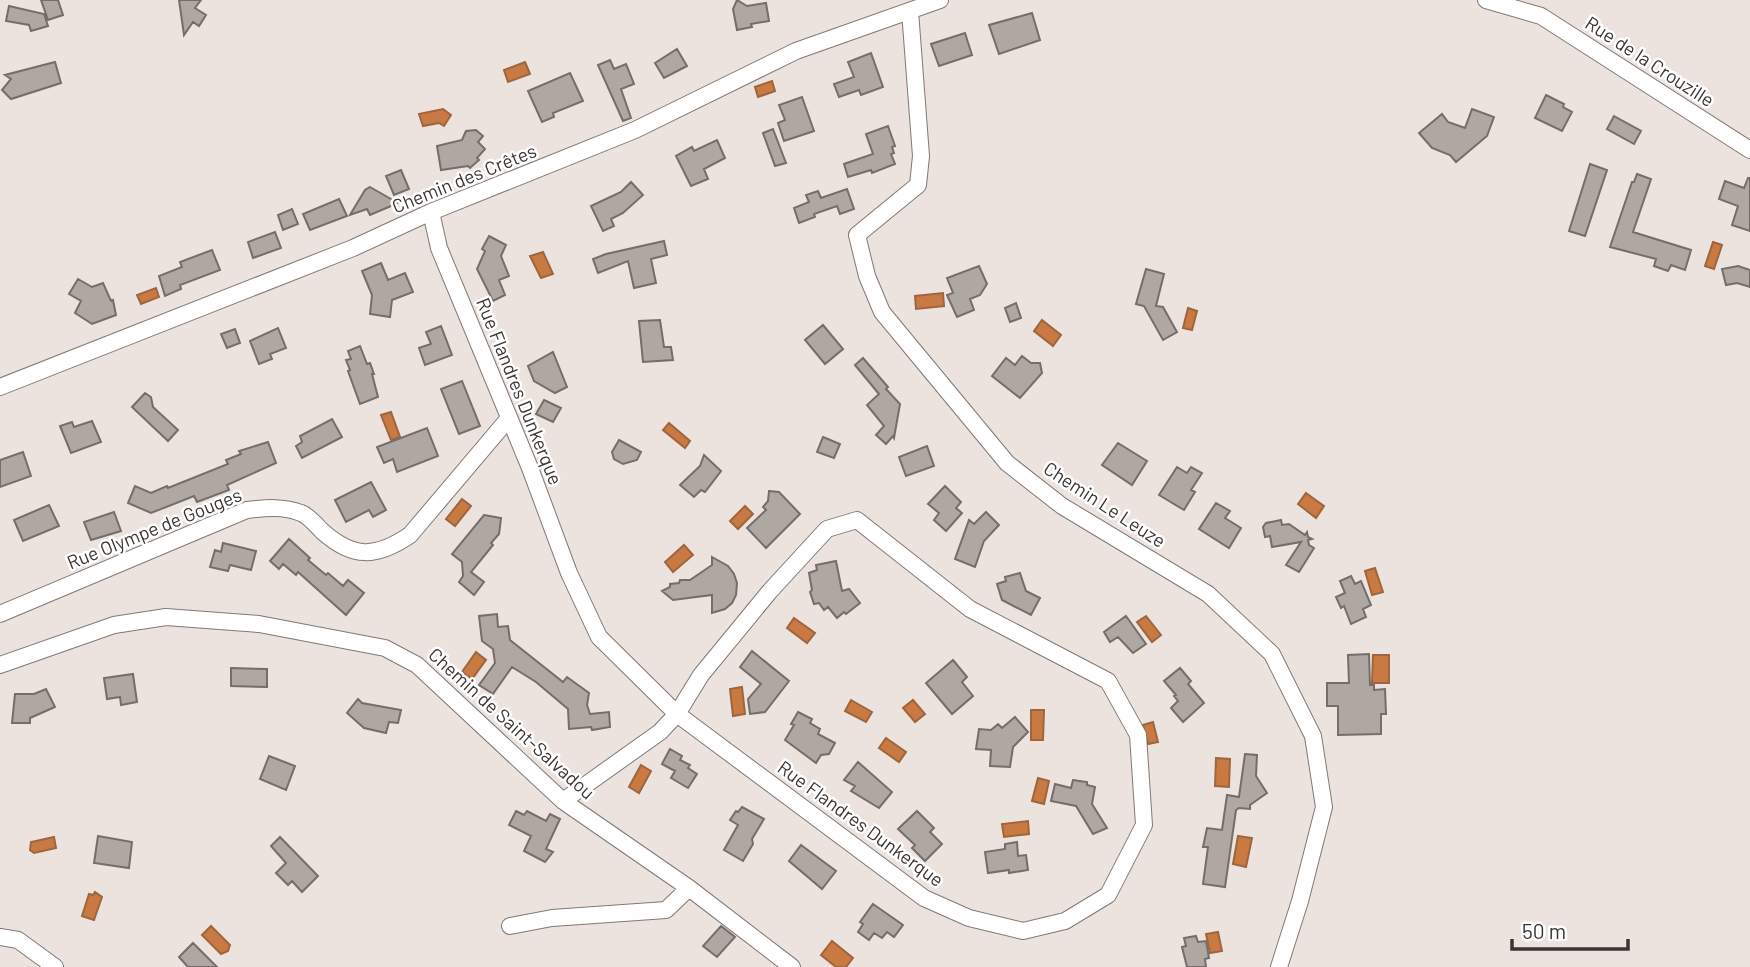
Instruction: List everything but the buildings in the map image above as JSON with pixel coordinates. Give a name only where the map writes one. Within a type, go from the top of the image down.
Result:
[{"type":"street","name":"Chemin des Crêtes","points":[[0,387],[353,248],[432,212],[635,130],[796,51],[940,0]]},
{"type":"street","name":"Rue de la Crouzille","points":[[1486,0],[1541,16],[1750,150]]},
{"type":"street","name":"Chemin Le Leuze","points":[[910,11],[921,156],[918,185],[857,235],[872,288],[882,312],[1007,463],[1062,506],[1208,594],[1272,654],[1313,736],[1324,807],[1300,901],[1279,967]]},
{"type":"street","name":"Rue Flandres Dunkerque","points":[[432,212],[439,248],[569,573],[599,637],[677,714],[924,898],[970,918],[1023,931],[1065,921],[1108,895],[1144,825],[1138,735],[1108,681],[970,609],[857,520],[827,529],[701,675],[677,714],[660,732],[563,801]]},
{"type":"street","name":"Rue Olympe de Gouges","points":[[0,614],[247,510],[275,508],[304,513],[333,541],[350,551],[370,553],[390,549],[410,535],[509,418]]},
{"type":"street","name":"Chemin de Saint-Salvadou","points":[[0,665],[114,625],[166,617],[259,624],[385,648],[417,665],[563,801],[689,888],[792,967]]},
{"type":"street","points":[[510,926],[552,918],[666,910],[689,888]]},
{"type":"street","points":[[0,937],[18,940],[55,967]]},
{"type":"shaded area","points":[[525,62],[530,74],[508,82],[504,70]]},
{"type":"shaded area","points":[[772,81],[775,91],[758,97],[755,87]]},
{"type":"shaded area","points":[[443,109],[451,115],[444,126],[439,123],[423,126],[419,114]]},
{"type":"shaded area","points":[[1713,242],[1722,245],[1714,269],[1705,266]]},
{"type":"shaded area","points":[[543,252],[553,274],[541,278],[530,256]]},
{"type":"shaded area","points":[[156,288],[159,297],[141,304],[137,295]]},
{"type":"shaded area","points":[[943,293],[944,306],[916,309],[915,296]]},
{"type":"shaded area","points":[[1188,308],[1197,311],[1192,330],[1183,328]]},
{"type":"shaded area","points":[[1042,320],[1061,335],[1053,346],[1034,331]]},
{"type":"shaded area","points":[[391,412],[400,437],[391,440],[381,415]]},
{"type":"shaded area","points":[[669,423],[690,441],[685,448],[663,430]]},
{"type":"shaded area","points":[[1306,493],[1324,506],[1316,518],[1298,504]]},
{"type":"shaded area","points":[[462,499],[471,506],[455,526],[446,519]]},
{"type":"shaded area","points":[[745,506],[753,514],[738,529],[730,521]]},
{"type":"shaded area","points":[[684,545],[693,555],[673,572],[665,562]]},
{"type":"shaded area","points":[[1375,568],[1383,592],[1372,595],[1365,571]]},
{"type":"shaded area","points":[[1146,616],[1161,635],[1152,642],[1137,622]]},
{"type":"shaded area","points":[[794,618],[815,633],[807,643],[787,628]]},
{"type":"shaded area","points":[[476,652],[486,660],[472,679],[462,672]]},
{"type":"shaded area","points":[[1373,655],[1389,655],[1389,683],[1372,683]]},
{"type":"shaded area","points":[[742,687],[745,714],[733,716],[730,689]]},
{"type":"shaded area","points":[[851,700],[872,712],[866,722],[845,711]]},
{"type":"shaded area","points":[[913,700],[925,714],[915,722],[903,708]]},
{"type":"shaded area","points":[[1031,710],[1044,710],[1043,740],[1031,740]]},
{"type":"shaded area","points":[[1153,722],[1158,742],[1148,744],[1143,725]]},
{"type":"shaded area","points":[[886,738],[906,752],[899,762],[879,748]]},
{"type":"shaded area","points":[[1216,758],[1230,759],[1229,787],[1215,786]]},
{"type":"shaded area","points":[[641,765],[651,771],[639,793],[629,787]]},
{"type":"shaded area","points":[[1038,778],[1049,781],[1044,804],[1032,801]]},
{"type":"shaded area","points":[[1028,821],[1029,834],[1004,837],[1002,824]]},
{"type":"shaded area","points":[[1238,836],[1252,838],[1246,867],[1233,864]]},
{"type":"shaded area","points":[[54,837],[56,848],[34,853],[30,850],[31,842]]},
{"type":"shaded area","points":[[95,892],[102,897],[94,920],[82,916],[89,894],[93,895]]},
{"type":"shaded area","points":[[211,926],[230,945],[228,951],[221,954],[202,935]]},
{"type":"shaded area","points":[[1218,932],[1222,951],[1210,953],[1206,934]]},
{"type":"shaded area","points":[[832,941],[853,958],[846,967],[836,967],[821,955]]}]
